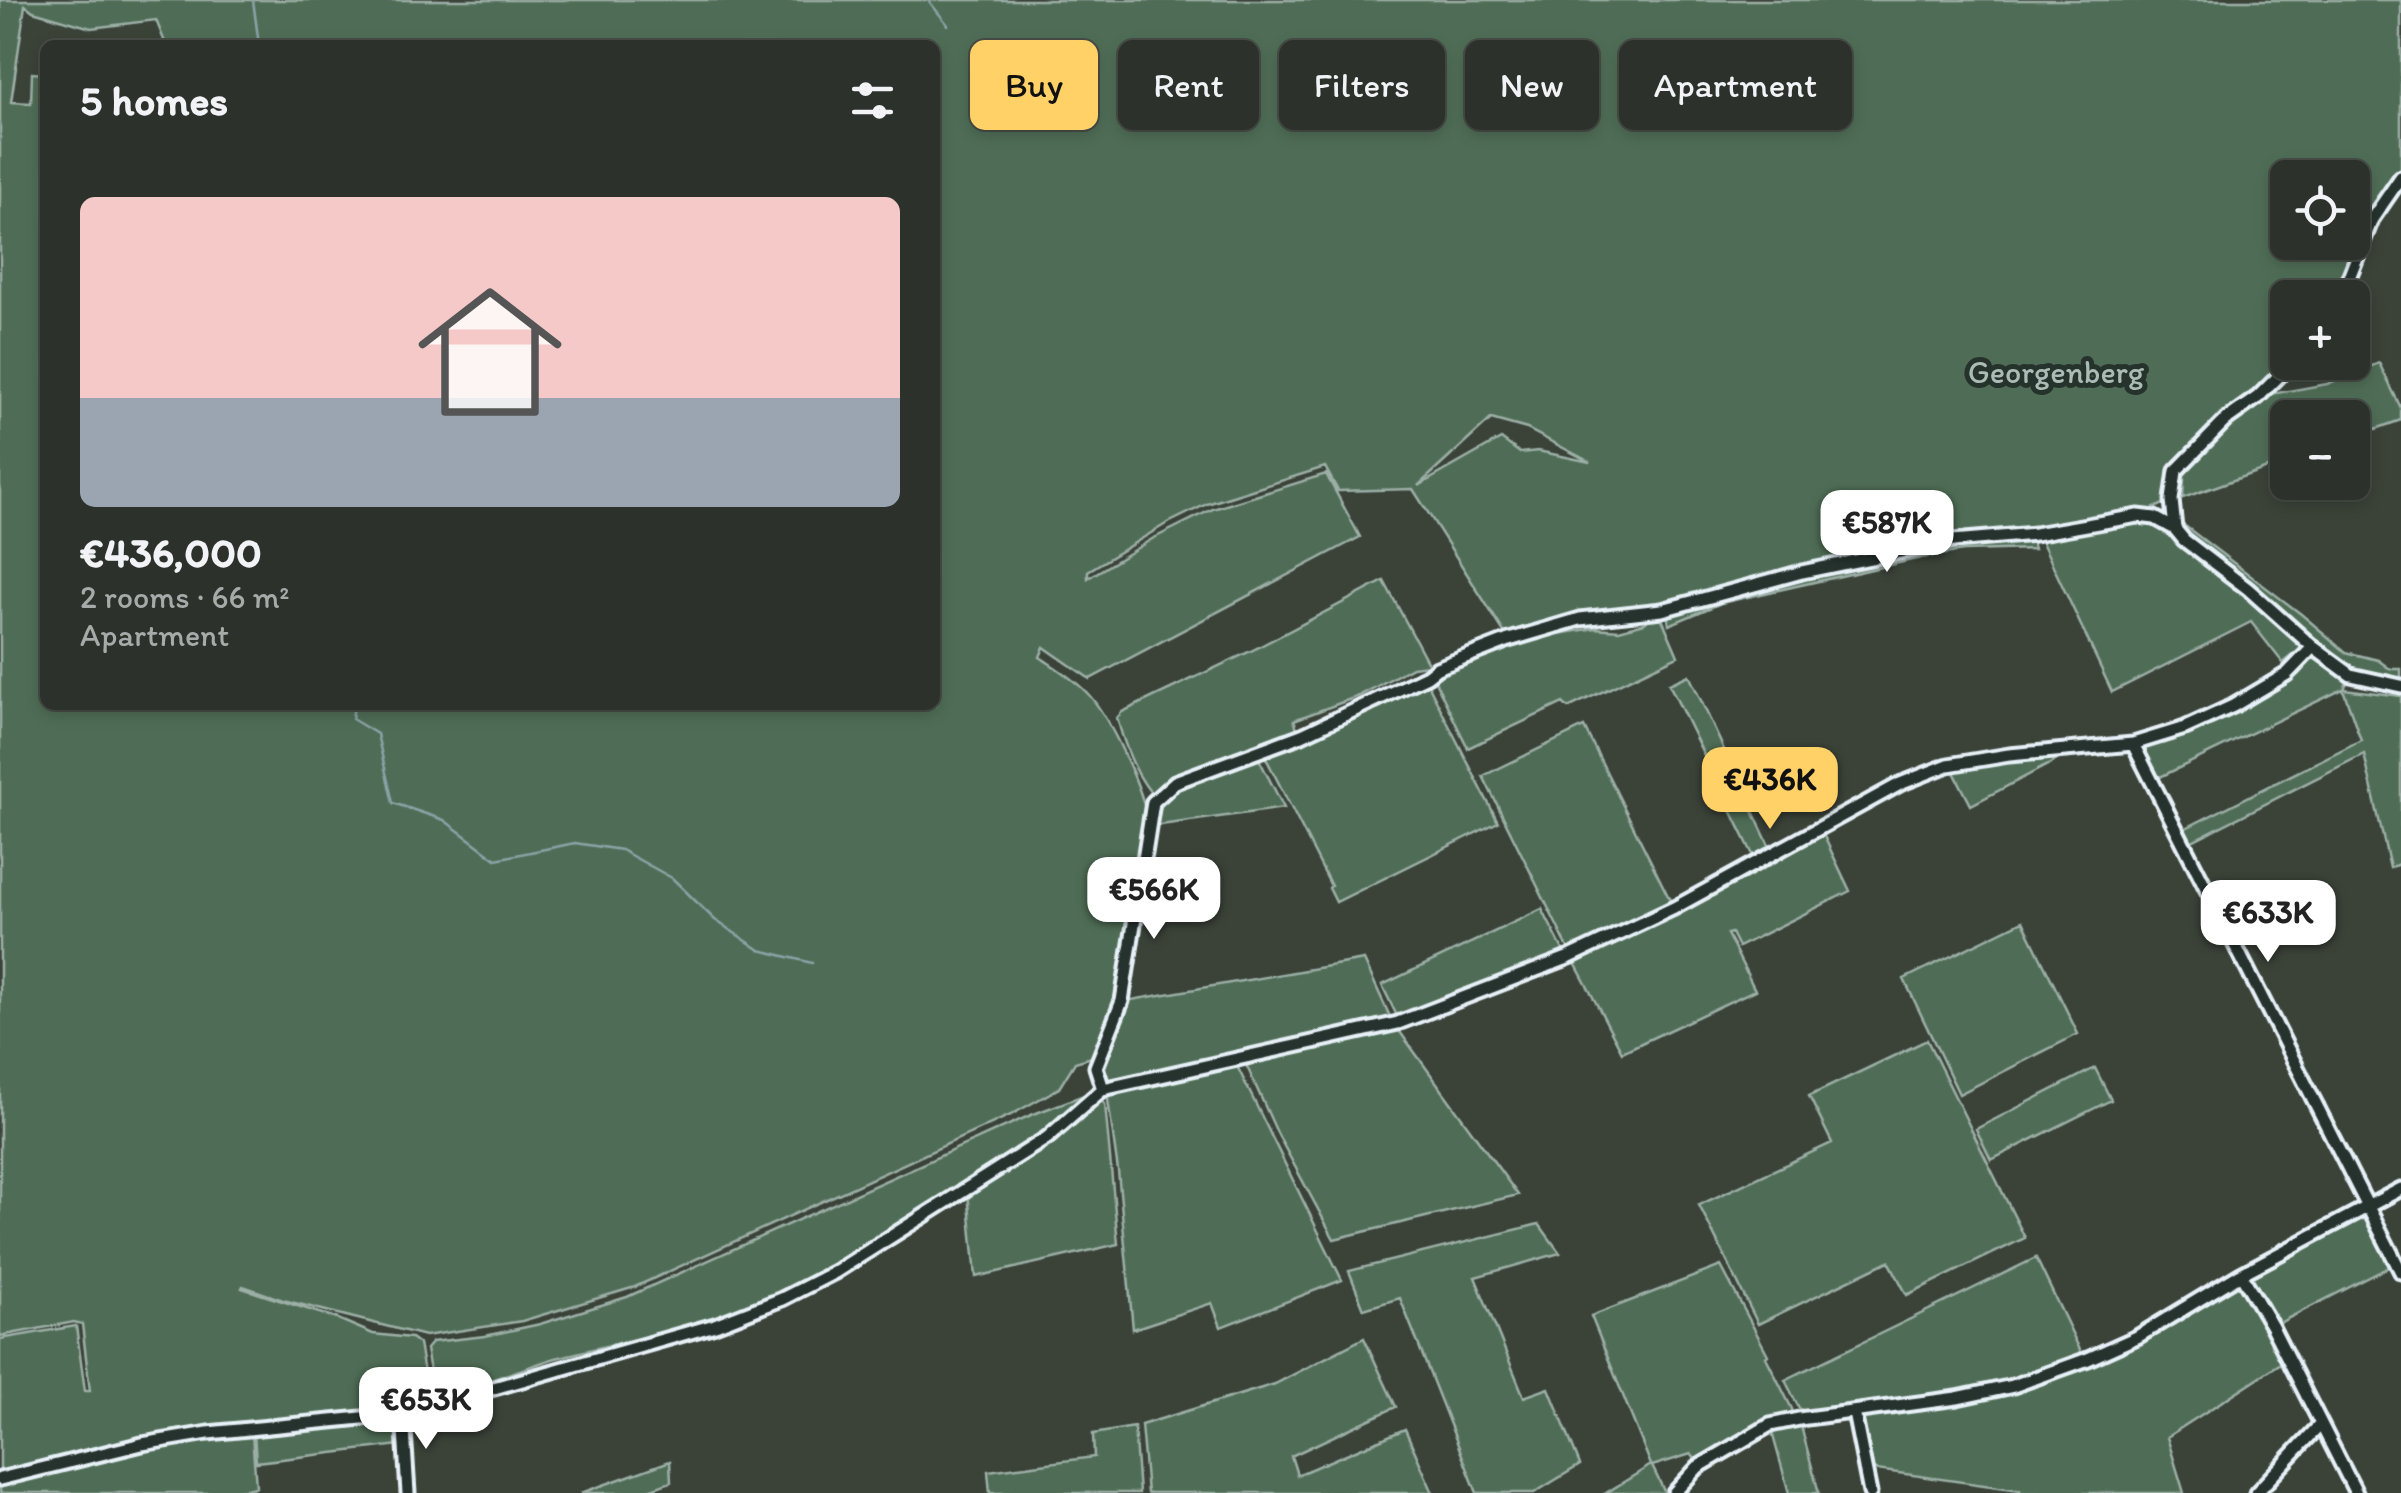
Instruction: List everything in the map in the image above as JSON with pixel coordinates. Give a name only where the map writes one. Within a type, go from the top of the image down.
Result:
[{"type":"street","points":[[2347,280],[2372,219],[2401,177]]},
{"type":"street","points":[[2274,380],[2227,419],[2176,471],[2172,500],[2176,528],[2184,540],[2248,589],[2313,648],[2351,674],[2401,686]]},
{"type":"street","points":[[1104,1089],[1096,1067],[1122,1001],[1153,802],[1175,782],[1302,735],[1437,668],[1509,640],[1580,619],[1662,610],[1802,572],[1953,541],[2035,534],[2138,516],[2155,518],[2176,528]]},
{"type":"street","points":[[0,1479],[142,1444],[208,1433],[403,1414],[716,1325],[782,1299],[835,1272],[1047,1138],[1104,1089],[1398,1023],[1570,958],[1674,908],[1900,784],[1948,766],[2009,755],[2133,744],[2185,728],[2234,706],[2286,674],[2313,648]]},
{"type":"street","points":[[2133,744],[2401,1272]]},
{"type":"street","points":[[1674,1493],[1698,1467],[1770,1425],[1957,1398],[2013,1386],[2088,1359],[2137,1337],[2241,1274],[2401,1189]]},
{"type":"street","points":[[2241,1274],[2272,1326],[2356,1493]]},
{"type":"street","points":[[1854,1413],[1870,1493]]},
{"type":"street","points":[[403,1414],[408,1493]]},
{"type":"street","points":[[2256,1493],[2321,1424]]},
{"type":"green space","name":"Georgenberg","points":[[0,0],[2401,0],[2401,177],[2386,196],[2370,232],[2370,160],[2270,160],[2270,260],[2357,260],[2349,280],[2270,280],[2270,380],[2274,380],[2261,396],[2337,380],[2370,380],[2370,367],[2379,363],[2401,408],[2401,420],[2370,431],[2370,400],[2270,400],[2270,467],[2183,498],[2185,462],[2172,500],[2138,516],[1953,541],[1509,640],[1413,489],[1338,491],[1325,467],[1207,504],[1088,571],[1088,578],[1152,539],[1213,509],[1326,474],[1360,537],[1090,679],[1044,647],[1040,657],[1084,690],[1106,720],[1133,774],[1147,821],[1119,1001],[1092,1057],[1075,1062],[1059,1088],[1011,1115],[635,1287],[522,1321],[425,1336],[243,1286],[373,1334],[411,1338],[419,1344],[429,1401],[403,1410],[251,1423],[0,1474],[0,1339],[76,1326],[85,1391],[90,1391],[82,1324],[74,1322],[0,1336]],"holes":[[[1491,419],[1527,429],[1590,462],[1538,451],[1520,453],[1501,439],[1418,486]]]},
{"type":"green space","points":[[2142,520],[2176,539],[2306,645],[2283,663],[2251,622],[2112,692],[2041,540]]},
{"type":"green space","points":[[2185,526],[2346,652],[2378,660],[2390,669],[2401,669],[2401,686],[2351,675],[2187,538]]},
{"type":"green space","points":[[2031,537],[2034,549],[1963,551],[1921,558],[1721,603],[1669,625],[1667,611],[1802,576],[1939,549]]},
{"type":"green space","points":[[1384,581],[1429,665],[1412,667],[1359,696],[1294,720],[1298,731],[1185,772],[1152,794],[1126,748],[1117,718],[1122,712],[1251,651]]},
{"type":"green space","points":[[1660,614],[1678,656],[1568,708],[1563,703],[1468,748],[1434,679],[1437,670],[1509,642],[1595,628],[1619,630]]},
{"type":"green space","points":[[2316,655],[2349,678],[2344,689],[2401,696],[2401,863],[2390,868],[2364,754],[2188,843],[2182,830],[2361,740],[2343,689],[2156,779],[2144,745],[2266,696],[2269,690],[2298,675]]},
{"type":"green space","points":[[1689,675],[1773,854],[1757,863],[1669,684]]},
{"type":"green space","points":[[1425,678],[1498,822],[1336,902],[1264,754]]},
{"type":"green space","points":[[1584,727],[1671,902],[1574,950],[1568,948],[1483,776]]},
{"type":"green space","points":[[2065,756],[1971,805],[1952,768],[1977,762]]},
{"type":"green space","points":[[1258,757],[1284,808],[1153,826],[1156,805],[1178,783]]},
{"type":"green space","points":[[1822,832],[1850,891],[1738,947],[1731,933],[1727,934],[1755,990],[1622,1052],[1575,963],[1577,957]]},
{"type":"green space","points":[[1542,909],[1564,952],[1397,1016],[1382,985]]},
{"type":"green space","points":[[2023,921],[2078,1034],[1959,1094],[1904,979]]},
{"type":"green space","points":[[1364,960],[1391,1019],[1238,1056],[1106,1082],[1103,1067],[1125,1001]]},
{"type":"green space","points":[[1395,1025],[1518,1195],[1334,1239],[1278,1135],[1245,1062]]},
{"type":"green space","points":[[1927,1040],[2025,1238],[1907,1295],[1889,1261],[1758,1324],[1699,1205],[1832,1143],[1809,1096]]},
{"type":"green space","points":[[1236,1064],[1342,1280],[1221,1327],[1212,1303],[1133,1329],[1107,1093]]},
{"type":"green space","points":[[2095,1068],[2111,1100],[1991,1160],[1976,1129]]},
{"type":"green space","points":[[1089,1093],[1094,1095],[1043,1136],[830,1270],[778,1295],[717,1319],[552,1359],[435,1399],[426,1349],[432,1342],[540,1324],[627,1297],[1031,1115]]},
{"type":"green space","points":[[1099,1099],[1105,1104],[1118,1244],[976,1277],[968,1193]]},
{"type":"green space","points":[[2365,1211],[2393,1265],[2275,1325],[2248,1276]]},
{"type":"green space","points":[[1539,1224],[1560,1253],[1475,1277],[1524,1397],[1549,1388],[1580,1465],[1534,1493],[1477,1493],[1400,1298],[1364,1309],[1349,1271]]},
{"type":"green space","points":[[2036,1258],[2082,1354],[2015,1377],[1947,1393],[1808,1414],[1799,1408],[1785,1380]]},
{"type":"green space","points":[[1721,1266],[1768,1355],[1792,1415],[1732,1438],[1696,1460],[1691,1454],[1652,1466],[1665,1493],[1606,1493],[1651,1465],[1591,1316]]},
{"type":"green space","points":[[2239,1281],[2284,1361],[2167,1437],[2184,1493],[2020,1493],[1869,1469],[1863,1416],[1941,1405],[2104,1357]]},
{"type":"green space","points":[[1364,1338],[1396,1407],[1291,1456],[1297,1475],[1405,1429],[1433,1493],[1147,1493],[1141,1425],[1275,1384]]},
{"type":"green space","points":[[394,1419],[400,1445],[256,1462],[254,1433]]},
{"type":"green space","points":[[1799,1419],[1819,1493],[1789,1493],[1770,1425]]},
{"type":"green space","points":[[1134,1427],[1139,1493],[990,1493],[988,1471],[1094,1457],[1093,1434]]},
{"type":"green space","points":[[252,1433],[256,1487],[224,1493],[0,1493],[0,1482],[160,1443]]},
{"type":"green space","points":[[670,1461],[671,1482],[640,1493],[581,1493]]},
{"type":"waterway","points":[[253,0],[258,40]]},
{"type":"waterway","points":[[928,0],[948,25]]},
{"type":"waterway","points":[[353,710],[352,719],[377,734],[393,803],[444,820],[496,859],[575,843],[621,850],[672,878],[715,920],[760,950],[812,963]]}]
